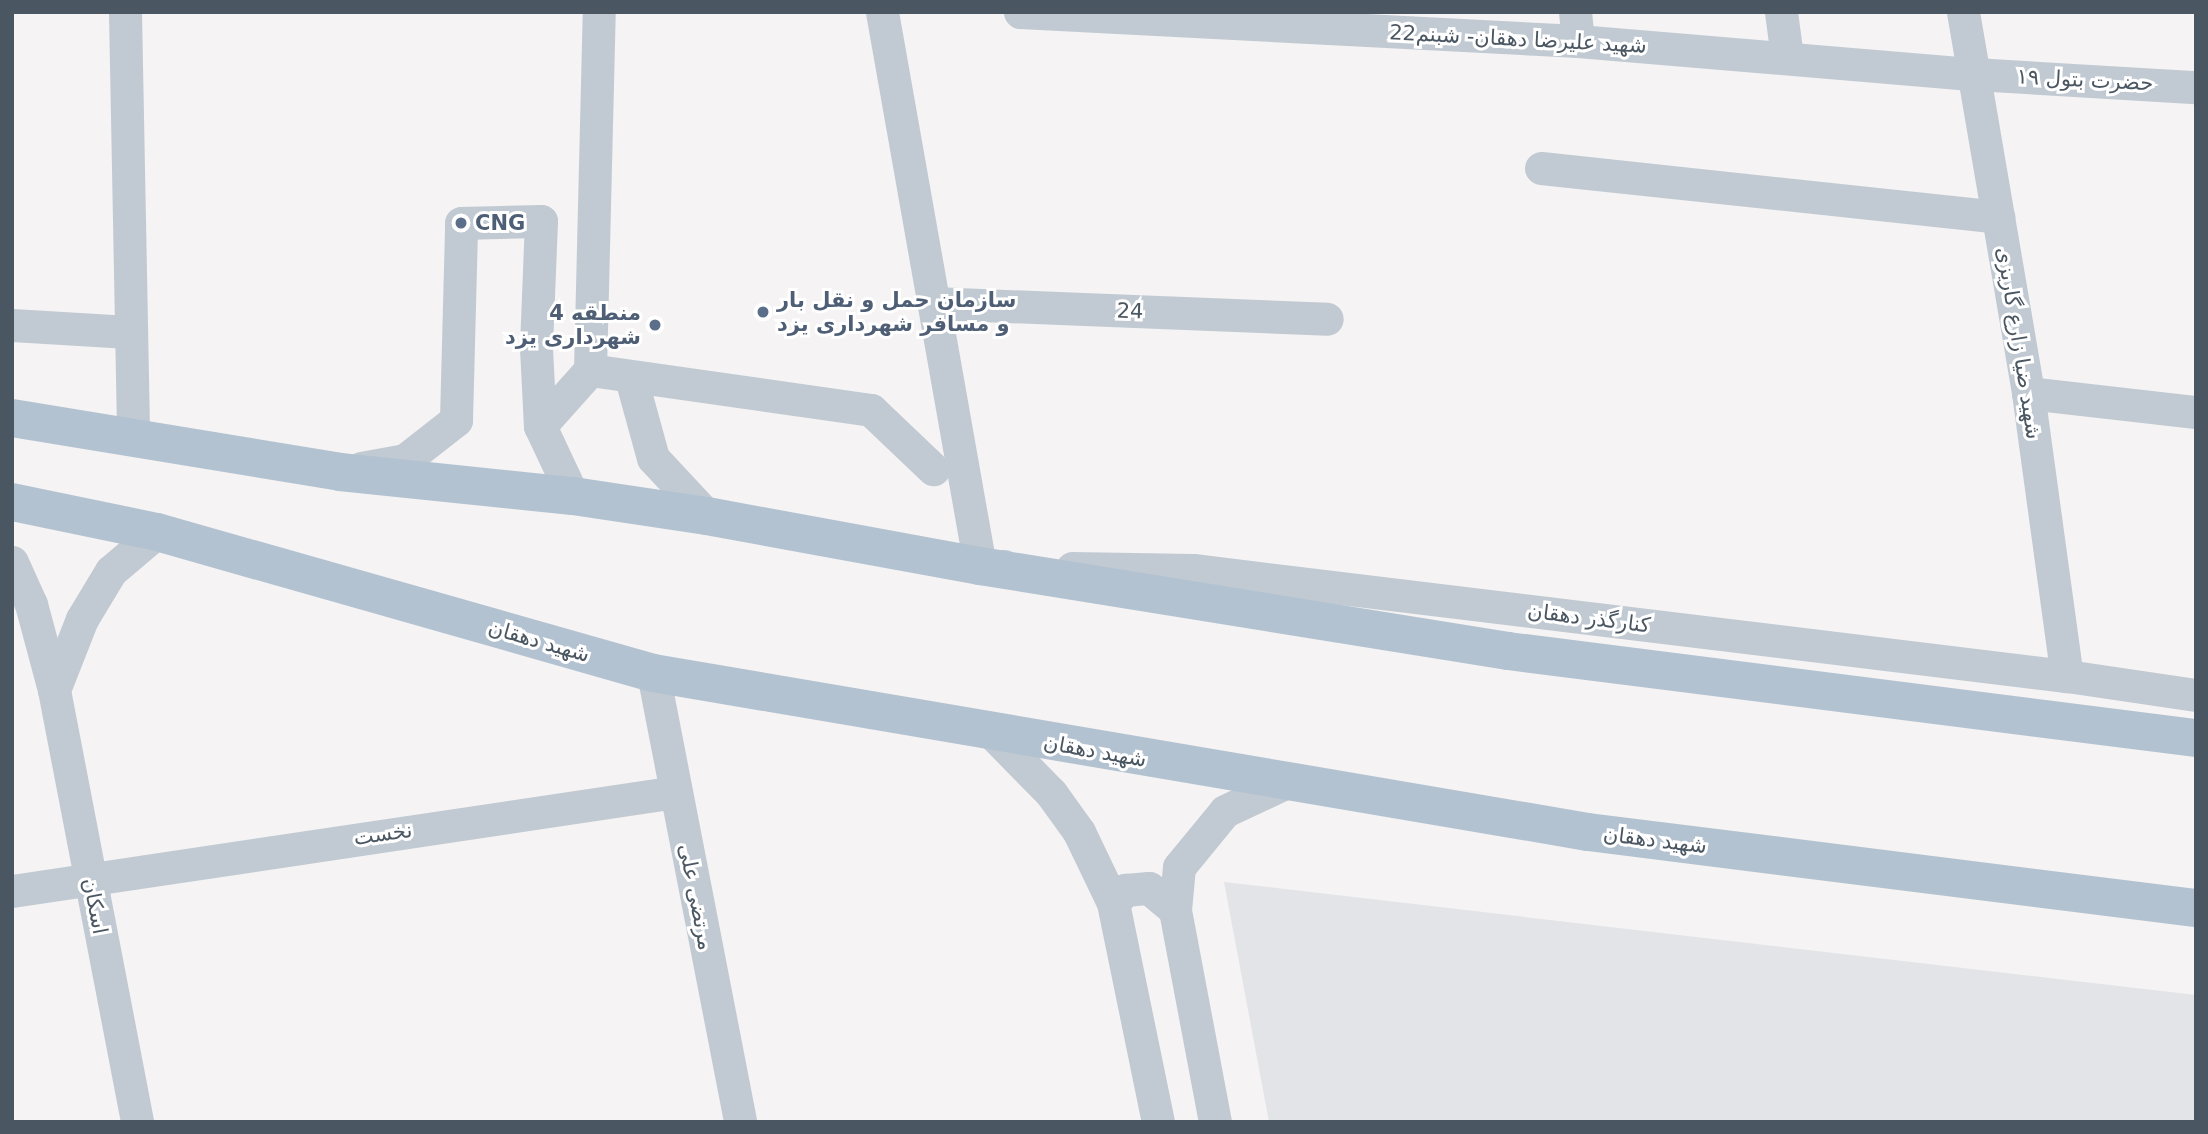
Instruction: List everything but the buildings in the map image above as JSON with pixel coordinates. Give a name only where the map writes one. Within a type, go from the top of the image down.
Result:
[{"type":"main road","points":[[12,418],[133,435],[340,472],[573,496],[707,516],[980,566],[1508,651],[2196,738]]},
{"type":"main road","name":"شهید دهقان","points":[[12,502],[157,532],[653,673],[993,734],[1588,832],[2196,908]]},
{"type":"street","points":[[125,12],[133,435]]},
{"type":"street","points":[[540,426],[590,370],[599,12]]},
{"type":"street","points":[[882,12],[980,566]]},
{"type":"street","name":"شهید علیرضا دهقان- شبنم22","points":[[1020,12],[1576,27],[1787,57],[1974,74]]},
{"type":"street","points":[[1781,12],[1787,57]]},
{"type":"street","name":"شهید ضیا زارع گاریزی","points":[[1964,12],[2028,393],[2067,676]]},
{"type":"street","name":"حضرت بتول ۱۹","points":[[1974,74],[2196,86]]},
{"type":"street","points":[[1541,168],[1998,217]]},
{"type":"street","points":[[340,472],[405,460],[456,420],[461,223],[541,221],[536,348],[540,426],[573,496]]},
{"type":"street","name":"24","points":[[933,303],[1327,319]]},
{"type":"street","points":[[12,325],[129,332]]},
{"type":"street","points":[[590,370],[631,378],[871,410],[933,469]]},
{"type":"street","points":[[631,378],[653,458],[707,516]]},
{"type":"street","points":[[2028,393],[2196,411]]},
{"type":"street","points":[[54,690],[82,620],[111,571],[157,532]]},
{"type":"street","name":"اسکان","points":[[12,562],[31,604],[54,690],[137,1122]]},
{"type":"street","name":"کنارگذر دهقان","points":[[980,566],[1193,570],[2067,676],[2196,695]]},
{"type":"street","name":"مرتضی علی","points":[[653,673],[740,1122]]},
{"type":"street","points":[[993,734],[1051,793],[1079,832],[1114,903],[1158,1122]]},
{"type":"street","points":[[1215,1122],[1175,911],[1180,867],[1225,811],[1285,783]]},
{"type":"street","name":"نخست","points":[[12,891],[90,876],[676,792]]},
{"type":"street","points":[[1114,903],[1125,891],[1149,888],[1175,911]]},
{"type":"shaded area","points":[[1224,882],[2196,995],[2196,1122],[1269,1122]]},
{"type":"place","name":"CNG","points":[[461,223]]},
{"type":"place","name":"سازمان حمل و نقل بار و مسافر شهرداری یزد","points":[[763,312]]},
{"type":"place","name":"منطقه 4 شهرداری یزد","points":[[655,325]]}]
